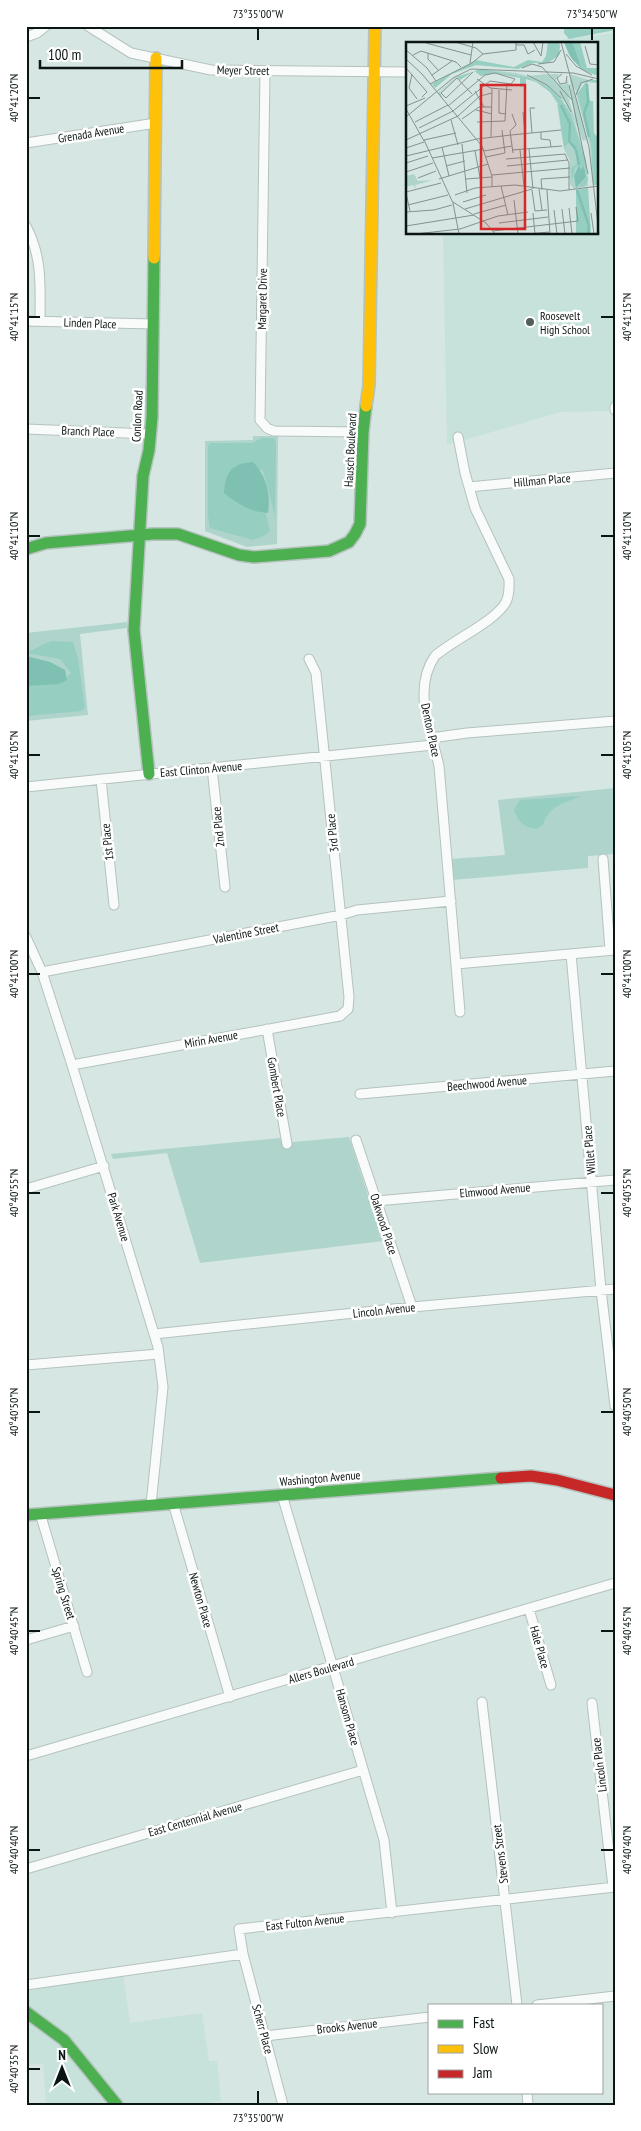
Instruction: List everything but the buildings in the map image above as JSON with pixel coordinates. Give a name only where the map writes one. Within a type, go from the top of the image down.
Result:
[{"type":"street","points":[[26,37],[37,34],[46,26]]},
{"type":"street","name":"Meyer Street","points":[[88,26],[130,53],[211,70],[406,72]]},
{"type":"street","name":"Hausch Boulevard","points":[[26,549],[46,543],[178,534],[239,555],[254,557],[314,553],[340,548],[354,537],[360,524],[363,432],[369,385],[375,26]]},
{"type":"street","name":"Conlon Road","points":[[149,774],[134,630],[143,476],[150,434],[156,58]]},
{"type":"street","name":"Margaret Drive","points":[[265,70],[260,420],[267,428],[274,431],[363,432]]},
{"type":"street","name":"Grenada Avenue","points":[[26,143],[156,123]]},
{"type":"street","points":[[26,226],[34,241],[40,262],[40,321]]},
{"type":"street","name":"Linden Place","points":[[26,321],[153,324]]},
{"type":"street","name":"Branch Place","points":[[26,429],[150,434]]},
{"type":"street","name":"Denton Place","points":[[458,436],[475,508],[509,579],[510,591],[505,603],[496,614],[443,649],[429,664],[424,678],[424,692],[432,742],[439,766],[460,1012]]},
{"type":"street","name":"Hillman Place","points":[[469,486],[615,473]]},
{"type":"street","name":"3rd Place","points":[[309,659],[316,673],[349,997],[348,1009]]},
{"type":"street","points":[[432,742],[467,733],[615,721]]},
{"type":"street","name":"East Clinton Avenue","points":[[26,787],[377,752],[432,742]]},
{"type":"street","name":"2nd Place","points":[[212,768],[224,887]]},
{"type":"street","name":"1st Place","points":[[101,779],[114,905]]},
{"type":"street","points":[[456,964],[612,950],[603,859]]},
{"type":"street","name":"Valentine Street","points":[[42,972],[341,915],[357,910],[451,901]]},
{"type":"street","name":"Park Avenue","points":[[26,937],[29,950],[42,972],[72,1065],[160,1354],[164,1387],[151,1505]]},
{"type":"street","name":"Willet Place","points":[[571,954],[601,1290],[615,1406]]},
{"type":"street","name":"Mirin Avenue","points":[[72,1065],[340,1016],[348,1009]]},
{"type":"street","name":"Gombert Place","points":[[267,1029],[287,1144]]},
{"type":"street","name":"Beechwood Avenue","points":[[360,1094],[615,1071]]},
{"type":"street","name":"Oakwood Place","points":[[356,1140],[412,1307]]},
{"type":"street","points":[[26,1189],[104,1166]]},
{"type":"street","name":"Elmwood Avenue","points":[[376,1201],[615,1180]]},
{"type":"street","name":"Lincoln Avenue","points":[[154,1334],[615,1288]]},
{"type":"street","points":[[26,1365],[160,1354]]},
{"type":"street","name":"Washington Avenue","points":[[26,1514],[532,1476],[567,1482],[615,1495]]},
{"type":"street","name":"Hansom Place","points":[[282,1494],[384,1840],[392,1912]]},
{"type":"street","name":"Newton Place","points":[[173,1503],[230,1696]]},
{"type":"street","name":"Spring Street","points":[[40,1514],[88,1672]]},
{"type":"street","name":"Allers Boulevard","points":[[26,1756],[615,1584]]},
{"type":"street","name":"Hale Place","points":[[529,1609],[551,1684]]},
{"type":"street","points":[[26,1640],[74,1626]]},
{"type":"street","name":"Stevens Street","points":[[482,1702],[517,2004]]},
{"type":"street","name":"Lincoln Place","points":[[592,1703],[614,1887]]},
{"type":"street","name":"East Centennial Avenue","points":[[26,1868],[363,1770]]},
{"type":"street","name":"East Fulton Avenue","points":[[243,1954],[239,1929],[614,1887]]},
{"type":"street","points":[[26,1986],[243,1954]]},
{"type":"street","name":"Scherr Place","points":[[243,1954],[283,2105]]},
{"type":"street","points":[[546,2004],[615,1996]]},
{"type":"street","points":[[26,2012],[64,2040],[117,2105]]},
{"type":"street","name":"Brooks Avenue","points":[[265,2036],[428,2017]]},
{"type":"shaded area","points":[[564,26],[615,26],[615,30],[569,39],[564,33]]},
{"type":"shaded area","name":"Roosevelt High School","points":[[615,33],[615,411],[561,412],[447,445],[443,235],[598,235],[598,42],[522,42],[562,40]]},
{"type":"shaded area","points":[[253,436],[278,436],[277,544],[247,547],[205,531],[205,441],[253,440]]},
{"type":"shaded area","points":[[262,438],[274,438],[276,443],[275,516],[263,470],[248,468],[264,507],[270,531],[264,536],[253,540],[210,528],[208,516],[208,446],[210,443],[252,443]]},
{"type":"shaded area","points":[[253,462],[258,467],[267,485],[268,513],[244,507],[224,493],[226,479],[231,470],[239,465]]},
{"type":"shaded area","points":[[127,622],[127,628],[80,634],[88,715],[26,721],[26,633]]},
{"type":"shaded area","points":[[51,641],[73,642],[78,658],[85,708],[81,711],[26,716],[26,684],[60,684],[71,673],[60,659],[26,653]]},
{"type":"shaded area","points":[[26,656],[50,662],[65,670],[67,680],[59,684],[26,686]]},
{"type":"shaded area","points":[[615,788],[615,854],[588,856],[588,868],[452,880],[451,859],[505,855],[498,800]]},
{"type":"shaded area","points":[[581,796],[553,809],[543,825],[536,829],[522,823],[514,810],[520,800]]},
{"type":"shaded area","points":[[349,1137],[383,1241],[200,1263],[167,1153],[113,1159],[111,1154],[280,1138],[282,1143]]},
{"type":"shaded area","points":[[123,1974],[130,2023],[202,2013],[209,2061],[217,2061],[221,2101],[196,2105],[46,2105],[43,2064],[26,2065],[26,1991]]},
{"type":"traffic: fast","points":[[149,774],[134,630],[143,476],[149,450],[152,417],[154,258]]},
{"type":"traffic: fast","points":[[26,549],[46,543],[153,534],[178,534],[239,555],[254,557],[329,551],[349,542],[360,524],[363,432],[366,406]]},
{"type":"traffic: fast","points":[[26,1515],[501,1478]]},
{"type":"traffic: fast","points":[[26,2012],[64,2040],[117,2105]]},
{"type":"traffic: slow","points":[[366,406],[369,385],[375,26]]},
{"type":"traffic: slow","points":[[154,258],[156,58]]},
{"type":"traffic: jam","points":[[501,1478],[531,1476],[557,1480],[615,1495]]},
{"type":"place","name":"Roosevelt High School","points":[[530,322]]}]
